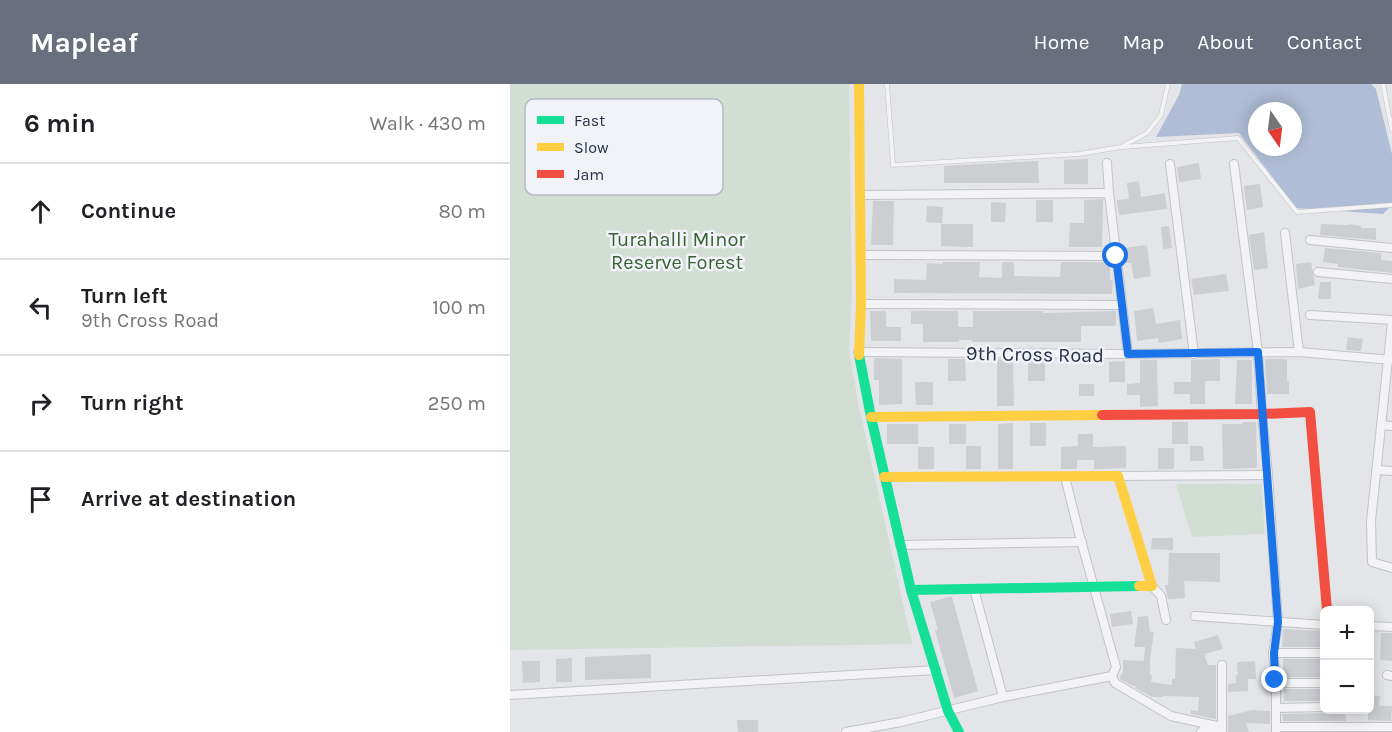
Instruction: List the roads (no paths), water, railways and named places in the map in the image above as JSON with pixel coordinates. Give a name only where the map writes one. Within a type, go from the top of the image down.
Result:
[{"type":"street","points":[[859,84],[861,304],[858,352],[911,590],[948,711],[959,732]]},
{"type":"street","points":[[1107,163],[1128,354]]},
{"type":"street","points":[[1234,164],[1258,352],[1268,475],[1278,622],[1274,653],[1276,730],[1392,727]]},
{"type":"street","points":[[1170,165],[1194,354]]},
{"type":"street","points":[[861,195],[1109,193]]},
{"type":"street","points":[[1285,233],[1299,352]]},
{"type":"street","points":[[1310,240],[1392,249]]},
{"type":"street","points":[[861,255],[1116,256]]},
{"type":"street","points":[[1318,272],[1392,279]]},
{"type":"street","points":[[861,304],[1122,305]]},
{"type":"street","points":[[1310,315],[1392,321],[1390,360],[1371,520],[1372,562],[1392,568]]},
{"type":"street","name":"9th Cross Road","points":[[858,352],[1194,354],[1299,352],[1390,360]]},
{"type":"street","points":[[871,417],[1310,412],[1327,606]]},
{"type":"street","points":[[1381,425],[1392,426]]},
{"type":"street","points":[[1377,470],[1392,471]]},
{"type":"street","points":[[884,477],[1268,475]]},
{"type":"street","points":[[1118,476],[1152,586],[1161,596],[1166,620]]},
{"type":"street","points":[[1065,477],[1116,667],[1112,676]]},
{"type":"street","points":[[900,545],[1082,542]]},
{"type":"street","points":[[911,590],[1152,586]]},
{"type":"street","points":[[974,589],[1003,697]]},
{"type":"street","points":[[1195,616],[1320,625]]},
{"type":"street","points":[[1374,626],[1392,627]]},
{"type":"street","points":[[1274,653],[1320,653]]},
{"type":"street","points":[[1222,665],[1222,730]]},
{"type":"street","points":[[510,695],[936,670]]},
{"type":"street","points":[[846,732],[901,722],[1003,697],[1112,676]]},
{"type":"street","points":[[1112,676],[1115,682],[1171,716],[1222,730]]},
{"type":"street","points":[[1275,683],[1320,683]]},
{"type":"street","points":[[1276,708],[1320,707]]},
{"type":"street","points":[[901,722],[905,732]]},
{"type":"street","points":[[1201,732],[1203,730],[1222,730]]},
{"type":"lane","points":[[887,84],[893,165],[1079,154],[1121,147],[1238,138],[1297,212],[1392,205]]},
{"type":"lane","points":[[1121,147],[1147,133],[1161,115],[1168,84]]},
{"type":"lane","points":[[1383,84],[1392,130]]},
{"type":"water","points":[[1182,84],[1371,84],[1376,89],[1392,154],[1392,205],[1383,214],[1296,208],[1256,156],[1302,156],[1302,102],[1248,102],[1248,145],[1239,133],[1156,137],[1179,95]]},
{"type":"park label","name":"Turahalli Minor Reserve Forest","points":[[677,250]]}]
